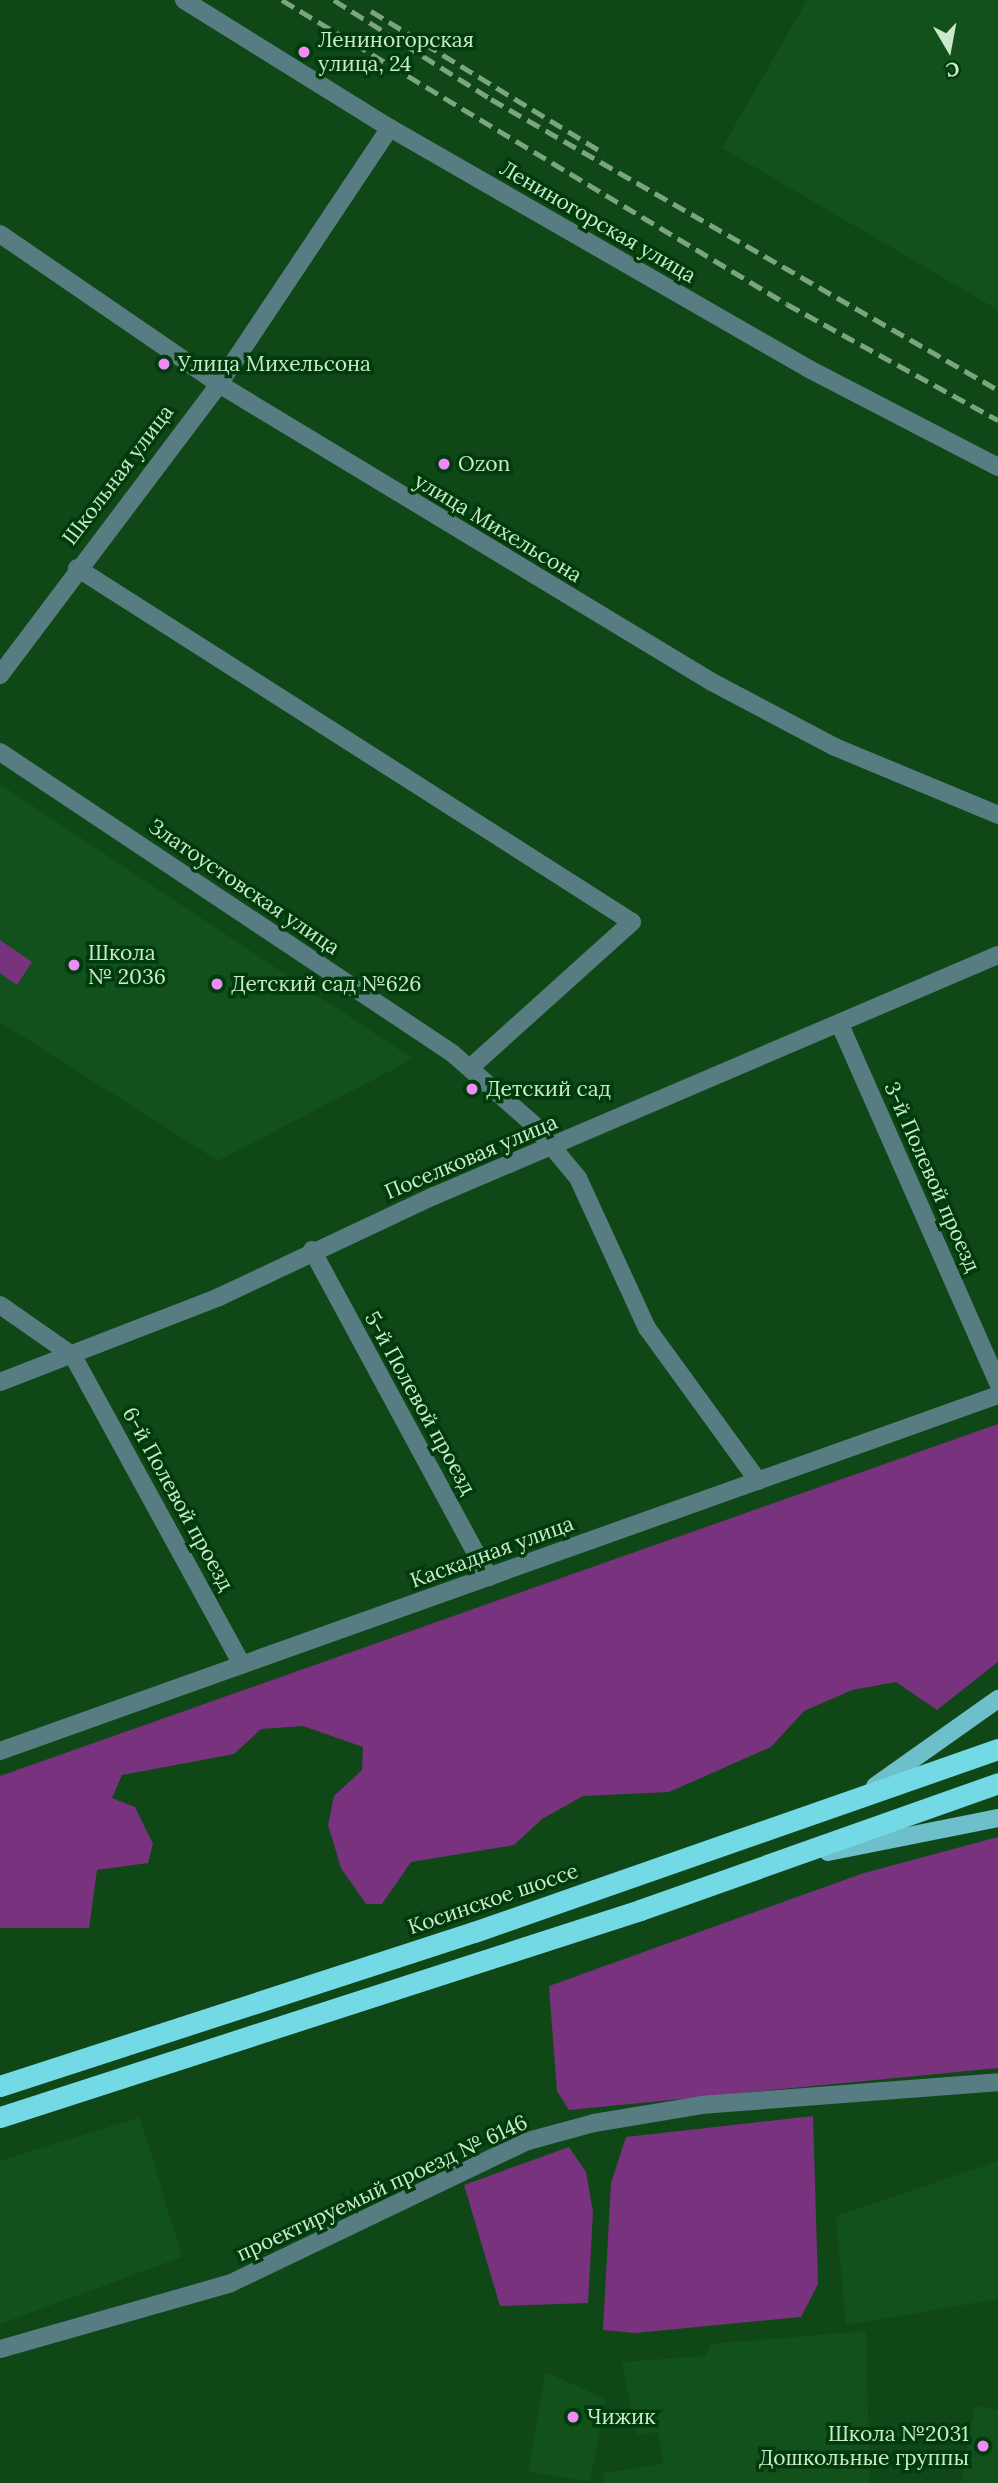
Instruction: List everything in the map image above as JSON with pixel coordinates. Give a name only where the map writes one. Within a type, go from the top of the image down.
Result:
[{"type":"highway","name":"Косинское шоссе","points":[[0,2086],[834,1808],[998,1749]]},
{"type":"highway","points":[[0,2117],[760,1869],[998,1783]]},
{"type":"main road","points":[[834,1808],[929,1752],[998,1699]]},
{"type":"main road","points":[[760,1869],[998,1818]]},
{"type":"street","name":"Лениногорская улица","points":[[184,0],[390,128],[809,369],[998,467]]},
{"type":"street","name":"Школьная улица","points":[[0,676],[77,568],[219,384],[390,128]]},
{"type":"street","name":"улица Михельсона","points":[[0,234],[219,384],[712,682],[835,747],[998,815]]},
{"type":"street","points":[[77,568],[632,922],[471,1067]]},
{"type":"street","name":"Златоустовская улица","points":[[0,752],[471,1067],[555,1147],[578,1178],[647,1328],[758,1481]]},
{"type":"street","name":"Поселковая улица","points":[[0,1382],[73,1356],[219,1297],[312,1250],[841,1027],[998,955]]},
{"type":"street","name":"3-й Полевой проезд","points":[[841,1027],[998,1383]]},
{"type":"street","name":"5-й Полевой проезд","points":[[312,1250],[489,1577]]},
{"type":"street","points":[[0,1305],[73,1356]]},
{"type":"street","name":"6-й Полевой проезд","points":[[73,1356],[242,1665]]},
{"type":"street","name":"Каскадная улица","points":[[0,1751],[998,1395]]},
{"type":"street","name":"проектируемый проезд № 6146","points":[[0,2349],[231,2283],[528,2141],[594,2123],[701,2105],[998,2082]]},
{"type":"shaded area","points":[[807,0],[998,0],[998,310],[722,148]]},
{"type":"shaded area","points":[[0,784],[413,1059],[218,1161],[0,1022]]},
{"type":"shaded area","points":[[0,940],[32,962],[17,985],[0,973]]},
{"type":"shaded area","points":[[998,1424],[998,1662],[937,1710],[896,1682],[852,1690],[804,1711],[771,1747],[669,1792],[583,1796],[542,1819],[514,1845],[411,1862],[382,1904],[366,1904],[341,1868],[328,1825],[334,1796],[362,1770],[363,1747],[303,1726],[261,1729],[234,1754],[122,1775],[112,1798],[135,1807],[153,1844],[148,1863],[97,1870],[89,1928],[0,1928],[0,1776]]},
{"type":"shaded area","points":[[998,1837],[998,2068],[569,2110],[557,2091],[549,1986],[864,1873]]},
{"type":"shaded area","points":[[813,2116],[818,2284],[801,2317],[635,2333],[603,2330],[611,2183],[626,2137]]},
{"type":"shaded area","points":[[140,2117],[182,2257],[0,2324],[0,2161]]},
{"type":"shaded area","points":[[569,2147],[586,2172],[593,2212],[588,2303],[500,2306],[464,2185]]},
{"type":"shaded area","points":[[998,2161],[998,2299],[846,2325],[836,2216]]},
{"type":"shaded area","points":[[866,2331],[870,2483],[604,2483],[603,2473],[663,2464],[658,2432],[636,2435],[622,2362],[705,2356],[711,2344]]},
{"type":"shaded area","points":[[545,2372],[606,2399],[590,2482],[528,2472]]},
{"type":"shaded area","name":"Школа №2031 Дошкольные группы","points":[[975,2406],[998,2410],[998,2483],[961,2483]]},
{"type":"railway","points":[[282,0],[787,304],[998,420]]},
{"type":"railway","points":[[334,0],[491,99],[998,390]]},
{"type":"railway","points":[[371,11],[604,153]]},
{"type":"place","name":"Лениногорская улица, 24","points":[[304,52]]},
{"type":"place","name":"Улица Михельсона","points":[[164,364]]},
{"type":"place","name":"Ozon","points":[[444,464]]},
{"type":"place","name":"Школа № 2036","points":[[74,965]]},
{"type":"place","name":"Детский сад №626","points":[[217,984]]},
{"type":"place","name":"Детский сад","points":[[472,1089]]},
{"type":"place","name":"Чижик","points":[[573,2417]]},
{"type":"place","name":"Школа №2031 Дошкольные группы","points":[[983,2446]]}]
